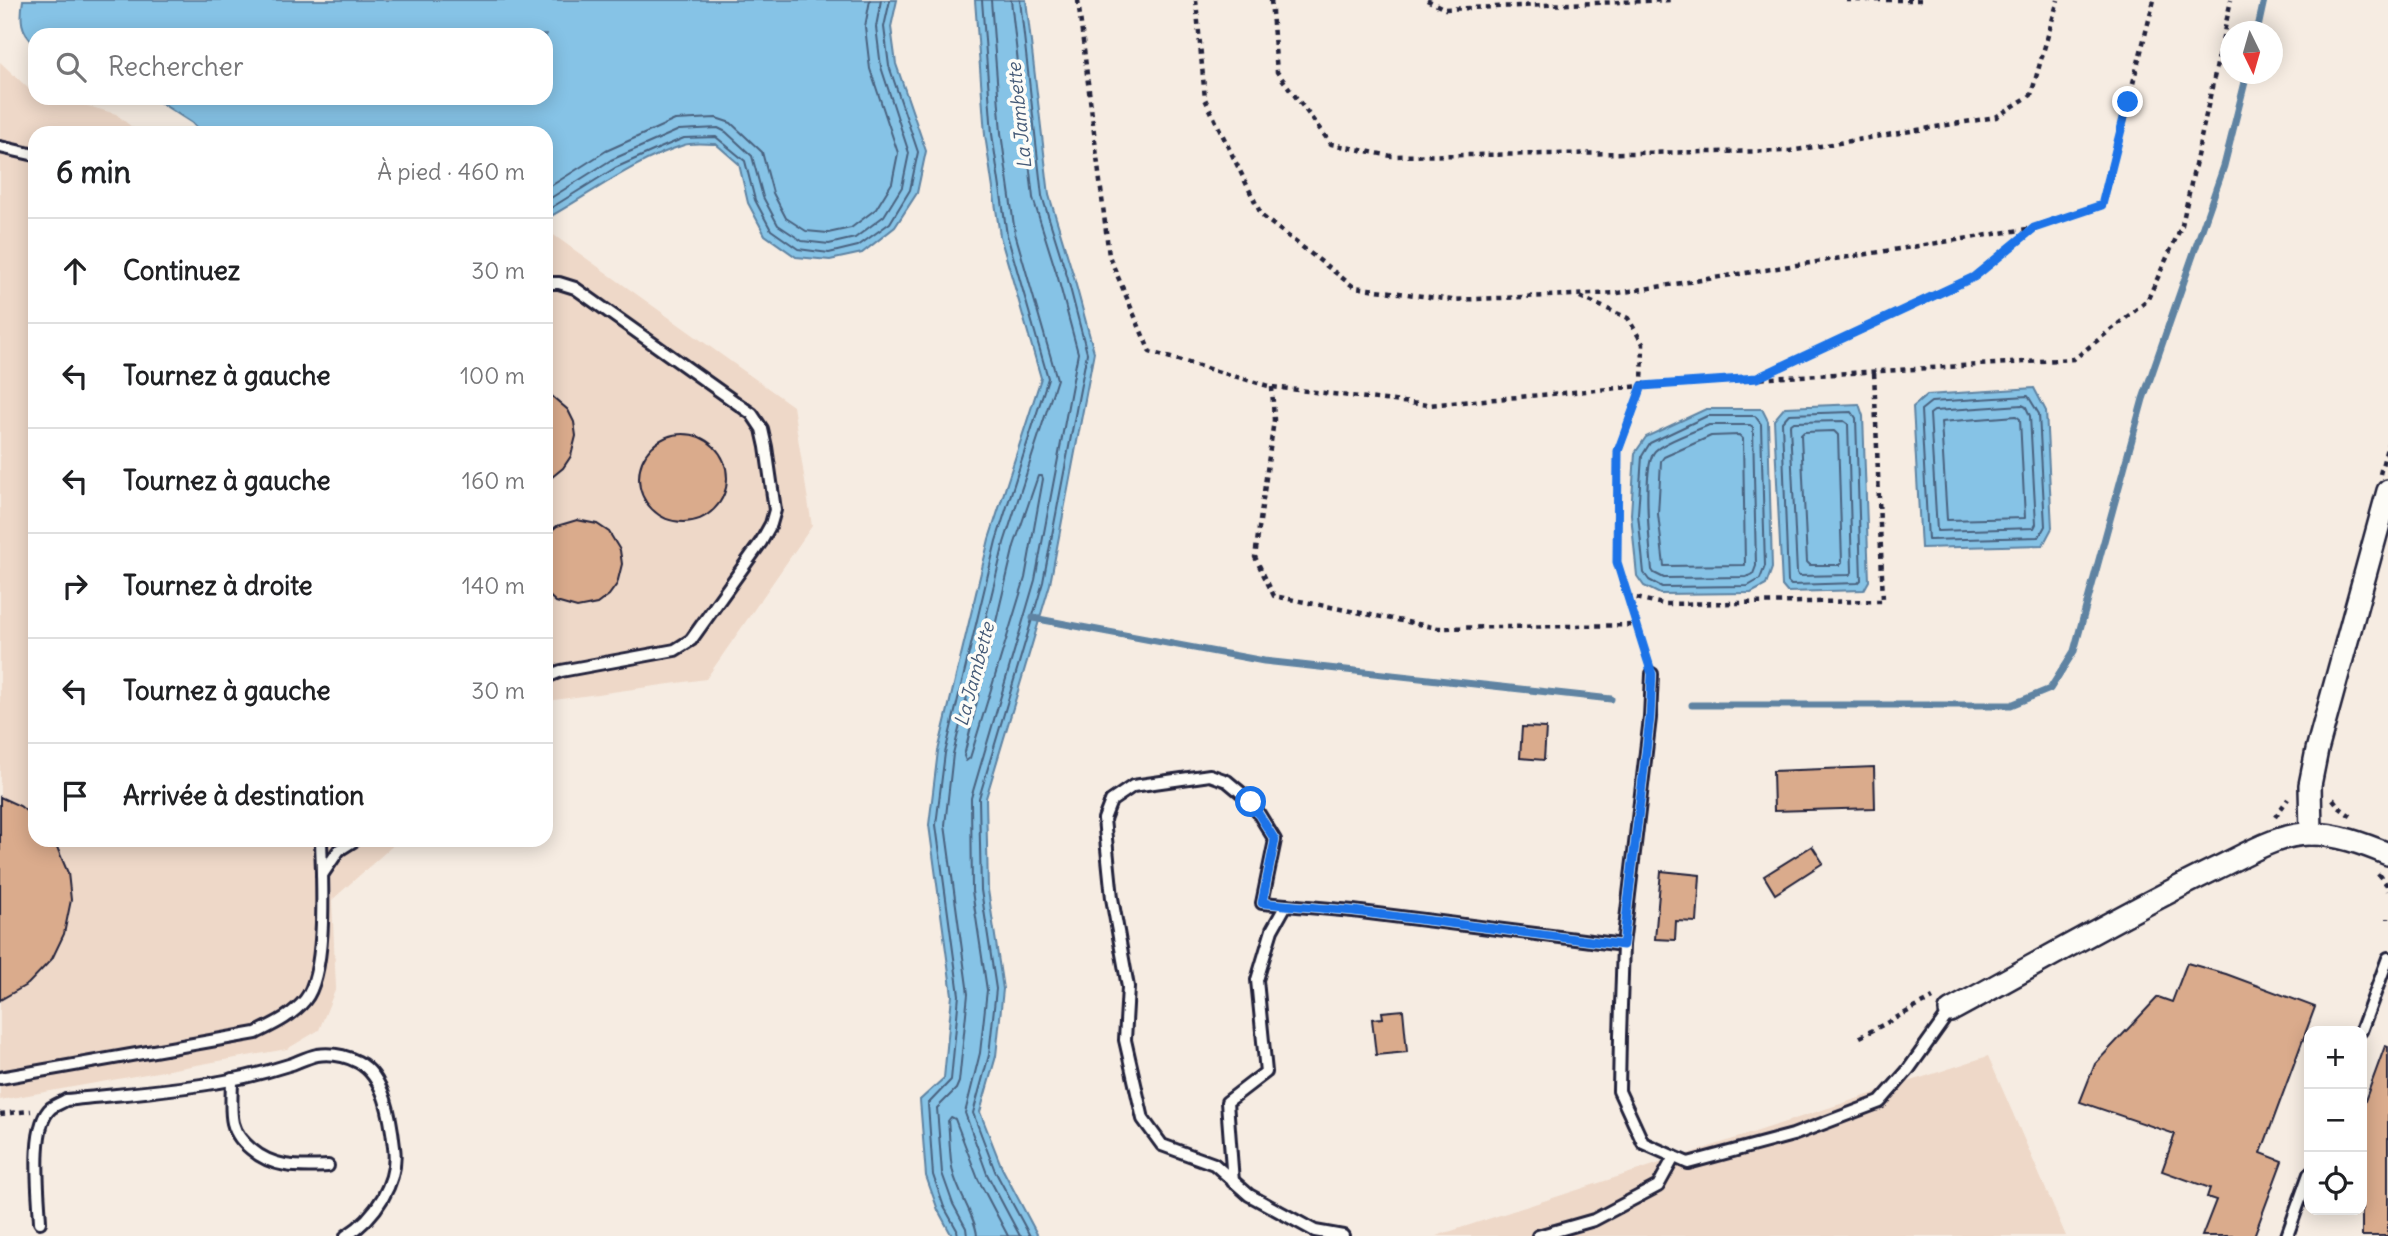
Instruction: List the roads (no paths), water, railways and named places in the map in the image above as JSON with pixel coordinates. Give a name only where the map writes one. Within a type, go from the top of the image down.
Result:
[{"type":"street","points":[[2311,834],[2310,785],[2317,750],[2388,491]]},
{"type":"street","points":[[1950,1011],[2207,873],[2288,837],[2311,834],[2348,840],[2388,854]]},
{"type":"lane","points":[[0,147],[28,153]]},
{"type":"lane","points":[[553,283],[575,288],[752,414],[762,429],[775,510],[761,542],[691,640],[676,650],[553,674]]},
{"type":"lane","points":[[1652,674],[1650,718],[1623,945],[1619,1091],[1643,1143],[1688,1163],[1793,1135],[1880,1102],[1908,1070],[1950,1011]]},
{"type":"lane","points":[[1343,1236],[1315,1231],[1249,1195],[1214,1164],[1162,1145],[1143,1119],[1125,1040],[1128,987],[1112,898],[1104,819],[1111,801],[1133,786],[1210,775],[1227,782],[1251,802],[1275,840],[1262,903],[1353,911],[1623,945]]},
{"type":"lane","points":[[0,1077],[256,1033],[285,1019],[307,999],[319,965],[321,847]]},
{"type":"lane","points":[[322,875],[344,847]]},
{"type":"lane","points":[[1233,1182],[1227,1102],[1266,1072],[1257,980],[1272,930],[1286,905]]},
{"type":"lane","points":[[2363,1026],[2388,958]]},
{"type":"lane","points":[[40,1222],[38,1147],[41,1124],[50,1109],[66,1100],[232,1079],[255,1075],[314,1056],[337,1054],[360,1063],[374,1076],[386,1105],[395,1155],[391,1178],[380,1202],[362,1226],[346,1236]]},
{"type":"lane","points":[[232,1079],[233,1123],[240,1140],[260,1158],[275,1165],[328,1166]]},
{"type":"lane","points":[[1538,1236],[1594,1220],[1657,1186],[1674,1157]]},
{"type":"lane","points":[[2287,1236],[2304,1188]]},
{"type":"water","points":[[23,0],[897,0],[891,27],[896,64],[926,151],[917,193],[895,227],[862,253],[830,260],[796,257],[765,235],[748,203],[739,164],[716,144],[688,144],[665,152],[630,169],[553,215],[553,126],[195,126],[164,105],[553,105],[553,28],[28,28],[28,37],[22,24]]},
{"type":"water","name":"La Jambette","points":[[975,0],[1026,0],[1049,195],[1094,352],[1050,584],[986,798],[988,890],[1003,989],[996,1056],[980,1112],[1002,1168],[1038,1236],[952,1236],[938,1210],[926,1176],[920,1100],[944,1078],[952,995],[929,825],[938,751],[989,539],[1041,378],[1000,236],[985,135]]},
{"type":"water","points":[[2034,388],[2046,411],[2052,528],[2043,545],[1921,548],[1913,407],[1927,395]]},
{"type":"water","points":[[1859,404],[1863,416],[1869,581],[1864,590],[1787,592],[1782,586],[1774,420],[1785,407]]},
{"type":"water","points":[[1706,409],[1762,409],[1768,421],[1772,568],[1766,585],[1751,593],[1660,594],[1644,586],[1637,576],[1631,514],[1635,453],[1646,437]]},
{"type":"waterway","points":[[2259,21],[2264,0]]},
{"type":"waterway","points":[[1692,705],[2011,705],[2050,689],[2074,651],[2143,399],[2224,166],[2244,84]]},
{"type":"waterway","points":[[1033,618],[1264,661],[1611,699]]}]
